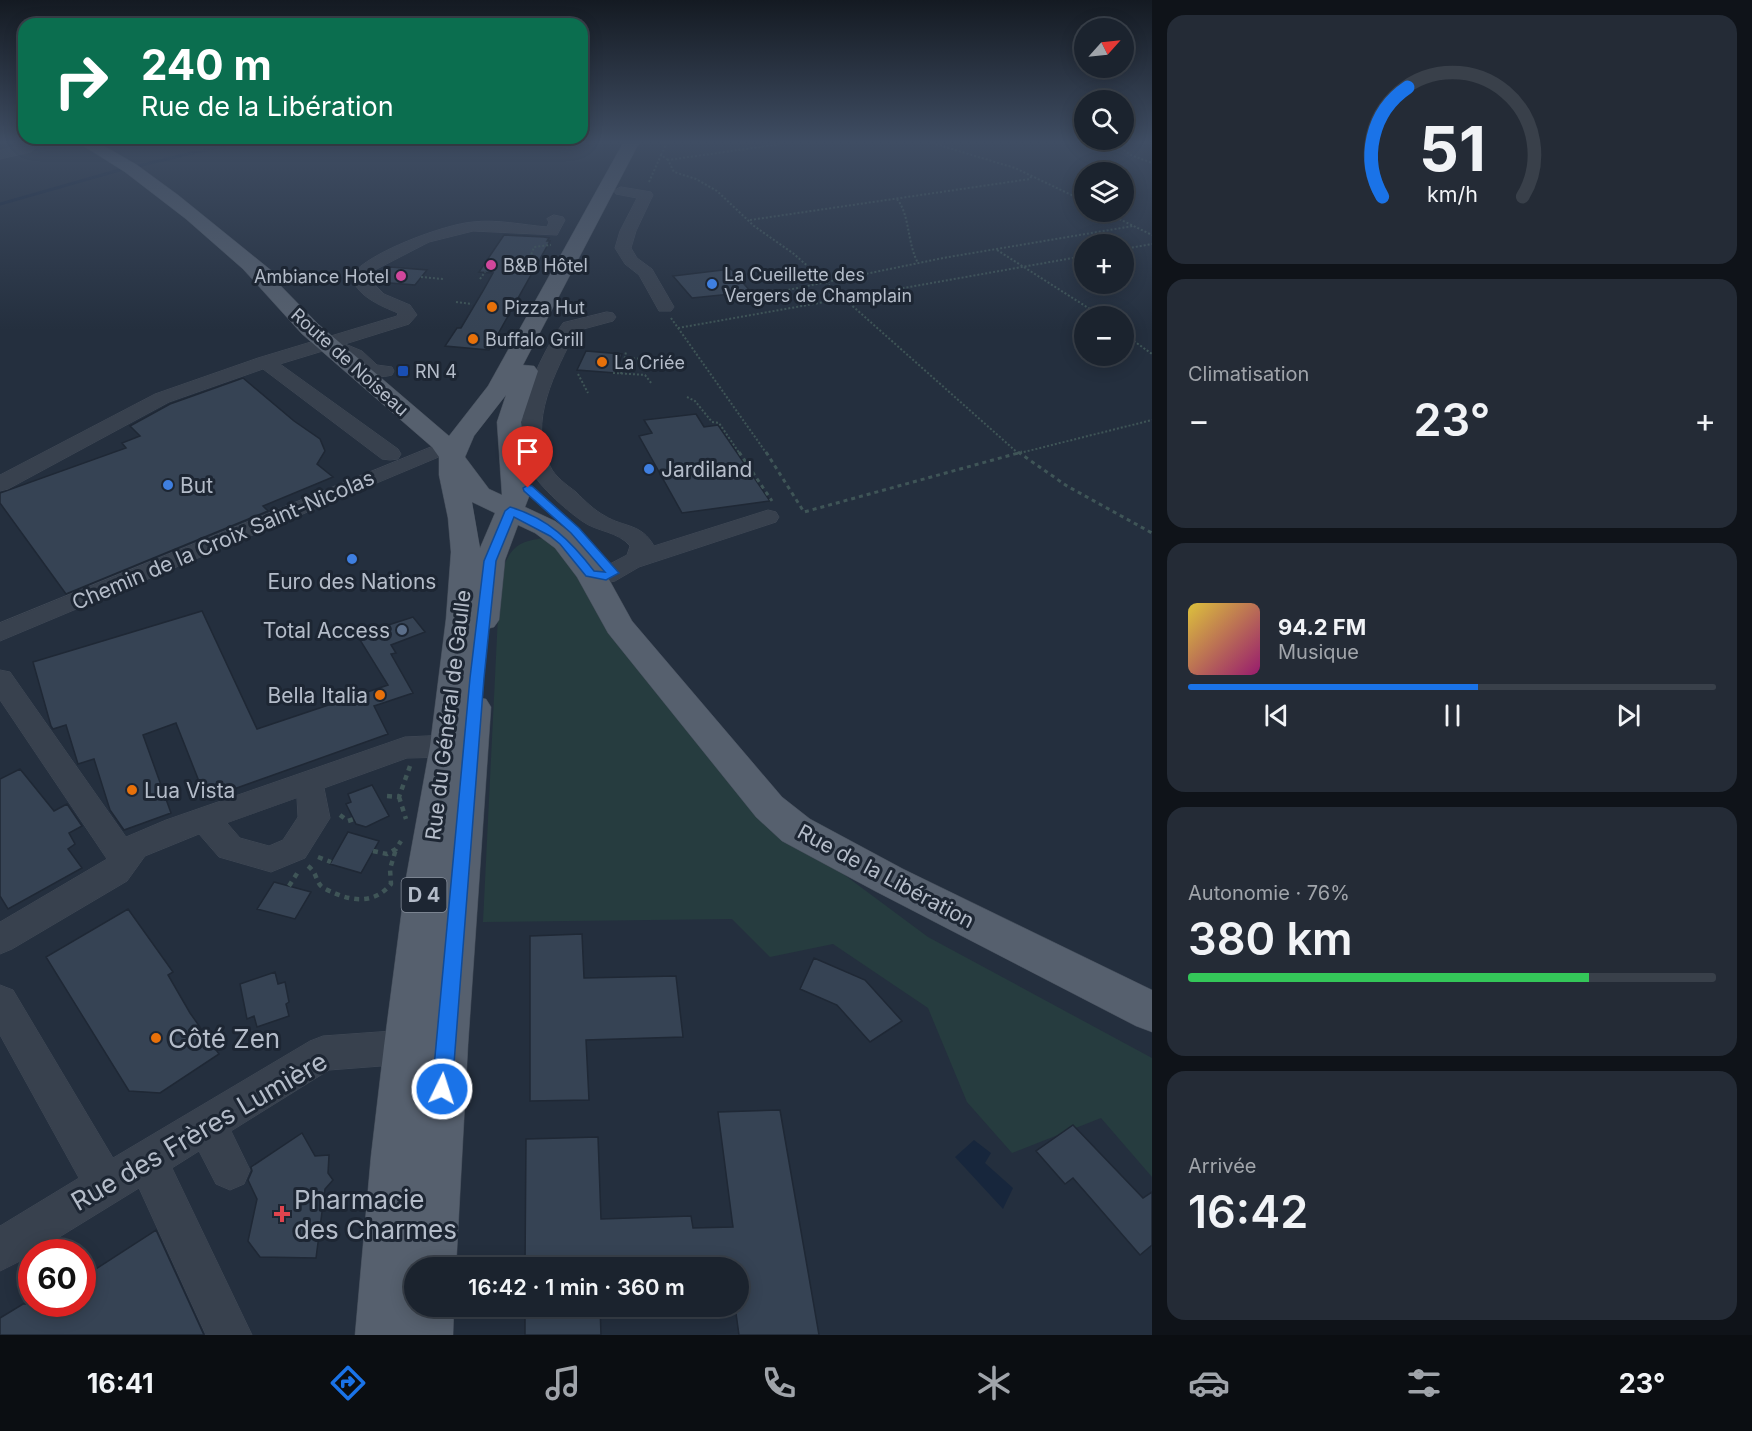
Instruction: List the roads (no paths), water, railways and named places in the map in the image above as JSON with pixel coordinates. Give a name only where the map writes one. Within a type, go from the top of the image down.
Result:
[{"type":"main road","name":"Route de Noiseau","points":[[178,205],[250,265],[291,309],[385,371],[427,408],[455,444]]},
{"type":"main road","points":[[455,444],[499,388],[597,205]]},
{"type":"main road","name":"Rue du Général de Gaulle","points":[[383,1335],[396,1156],[426,1046],[490,561],[516,494],[509,422],[525,373],[625,205]]},
{"type":"main road","name":"Route de Noiseau","points":[[250,265],[262,271],[455,444]]},
{"type":"main road","name":"Rue de la Libération","points":[[613,569],[565,542],[554,533],[479,495],[469,484],[455,444],[492,441],[501,449],[528,488],[613,569],[619,626],[769,807],[796,830],[936,904],[1152,1012]]},
{"type":"main road","name":"Rue du Général de Gaulle","points":[[430,1257],[426,878],[431,747],[462,619],[466,552],[462,518],[452,475],[455,444]]},
{"type":"main road","points":[[425,1335],[426,1317]]},
{"type":"street","points":[[642,205],[628,231],[623,248],[631,261],[646,272],[665,307]]},
{"type":"street","points":[[0,484],[162,398],[265,362],[403,320],[408,315],[404,309],[378,297],[360,279],[365,269],[424,239],[477,225],[506,228],[550,223]]},
{"type":"street","points":[[607,317],[577,323],[569,327],[537,398],[532,418],[532,446],[538,466],[548,479],[570,499],[596,521],[626,530],[639,540],[642,546],[613,569]]},
{"type":"street","points":[[265,362],[390,454]]},
{"type":"street","name":"Chemin de la Croix Saint-Nicolas","points":[[0,633],[350,476],[455,444]]},
{"type":"street","points":[[613,569],[768,517]]},
{"type":"street","points":[[0,679],[125,860]]},
{"type":"street","points":[[0,939],[116,872],[134,847],[205,819],[405,748],[431,747]]},
{"type":"street","points":[[205,819],[230,848],[271,859],[294,849],[314,818],[312,795],[307,783]]},
{"type":"street","points":[[0,1000],[105,1184]]},
{"type":"street","name":"Rue des Frères Lumière","points":[[0,1250],[323,1053],[426,1046]]},
{"type":"street","points":[[206,1124],[230,1170]]},
{"type":"street","points":[[147,1160],[229,1335]]},
{"type":"water","points":[[974,1140],[991,1153],[985,1163],[1013,1188],[1003,1209],[955,1157]]},
{"type":"place","name":"B&B Hôtel","points":[[491,265]]},
{"type":"place","name":"Ambiance Hotel","points":[[401,276]]},
{"type":"place","name":"La Cueillette des Vergers de Champlain","points":[[712,284]]},
{"type":"place","name":"Pizza Hut","points":[[492,307]]},
{"type":"place","name":"Buffalo Grill","points":[[473,339]]},
{"type":"place","name":"La Criée","points":[[602,362]]},
{"type":"place","name":"RN 4","points":[[403,371]]},
{"type":"place","name":"Jardiland","points":[[649,469]]},
{"type":"place","name":"But","points":[[168,485]]},
{"type":"place","name":"Euro des Nations","points":[[352,559]]},
{"type":"place","name":"Total Access","points":[[402,630]]},
{"type":"place","name":"Bella Italia","points":[[380,695]]},
{"type":"place","name":"Lua Vista","points":[[132,790]]},
{"type":"place","name":"Côté Zen","points":[[156,1038]]},
{"type":"place","name":"Pharmacie des Charmes","points":[[282,1214]]}]
